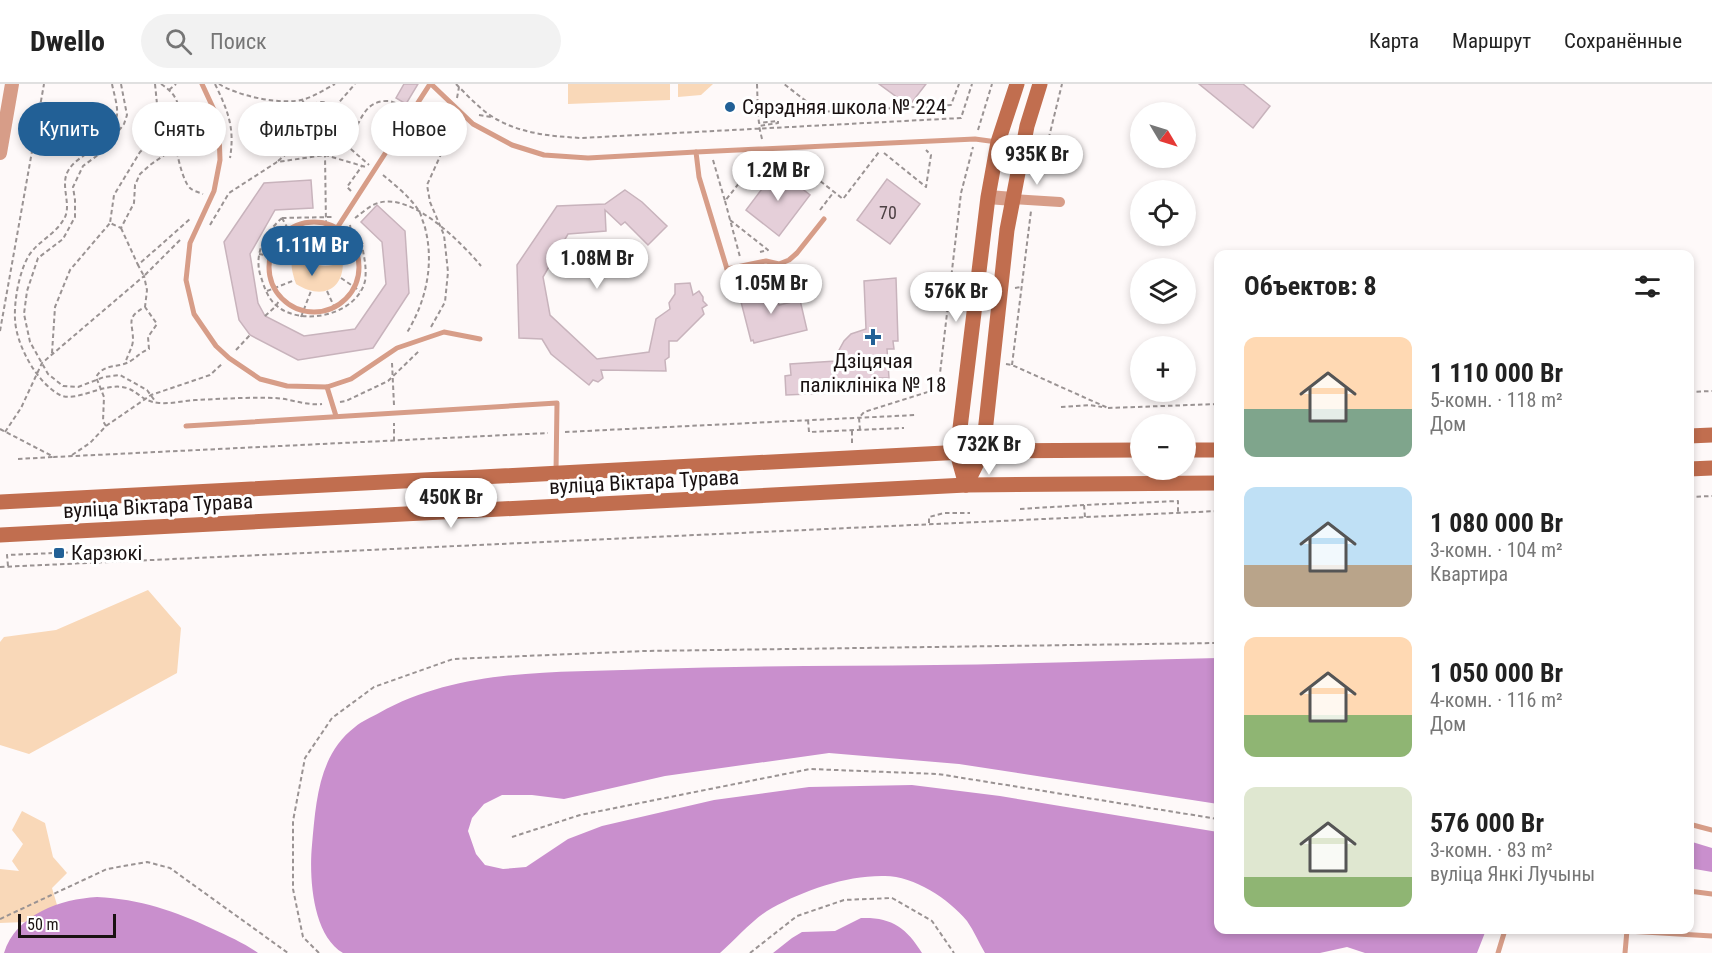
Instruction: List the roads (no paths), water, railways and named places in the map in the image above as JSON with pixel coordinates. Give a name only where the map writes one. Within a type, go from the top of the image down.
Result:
[{"type":"main road","points":[[966,485],[957,453],[988,197],[999,142],[1017,84]]},
{"type":"main road","points":[[966,485],[983,451],[1007,230],[1026,126],[1040,84]]},
{"type":"main road","points":[[1694,436],[1712,435]]},
{"type":"main road","name":"вуліца Віктара Турава","points":[[0,502],[983,451],[1130,450]]},
{"type":"main road","points":[[1196,450],[1214,450]]},
{"type":"main road","points":[[1694,469],[1712,468]]},
{"type":"main road","name":"вуліца Віктара Турава","points":[[0,535],[966,485],[1214,483]]},
{"type":"street","points":[[0,153],[12,84]]},
{"type":"street","points":[[988,197],[1060,202]]},
{"type":"lane","points":[[202,84],[215,112],[219,133],[220,160],[214,191],[190,243],[186,280],[194,314],[216,346],[229,358],[260,379],[287,386],[327,387],[351,379],[397,348],[444,332],[480,339]]},
{"type":"lane","points":[[337,228],[430,84],[473,124],[512,145],[544,155],[588,158],[761,148],[975,140],[999,142]]},
{"type":"lane","points":[[696,152],[699,177],[727,269],[735,283],[770,273]]},
{"type":"lane","points":[[727,269],[765,261],[779,264],[789,260],[824,219]]},
{"type":"lane","points":[[326,221],[337,228],[348,237],[356,249],[359,268],[357,289],[335,310],[302,314],[287,303],[274,288],[270,275],[272,256],[280,239],[289,230],[326,221]]},
{"type":"lane","points":[[327,387],[336,416]]},
{"type":"lane","points":[[186,426],[557,404],[556,474]]},
{"type":"lane","points":[[1694,825],[1712,830]]},
{"type":"lane","points":[[1694,892],[1712,894]]},
{"type":"lane","points":[[1498,953],[1504,934]]},
{"type":"lane","points":[[1625,953],[1627,934]]},
{"type":"lane","points":[[1684,934],[1712,936]]},
{"type":"place","name":"Сярэдняя школа № 224","points":[[730,107]]},
{"type":"place","name":"Дзіцячая паліклініка № 18","points":[[873,337]]},
{"type":"place","name":"Карзюкі","points":[[59,553]]}]
